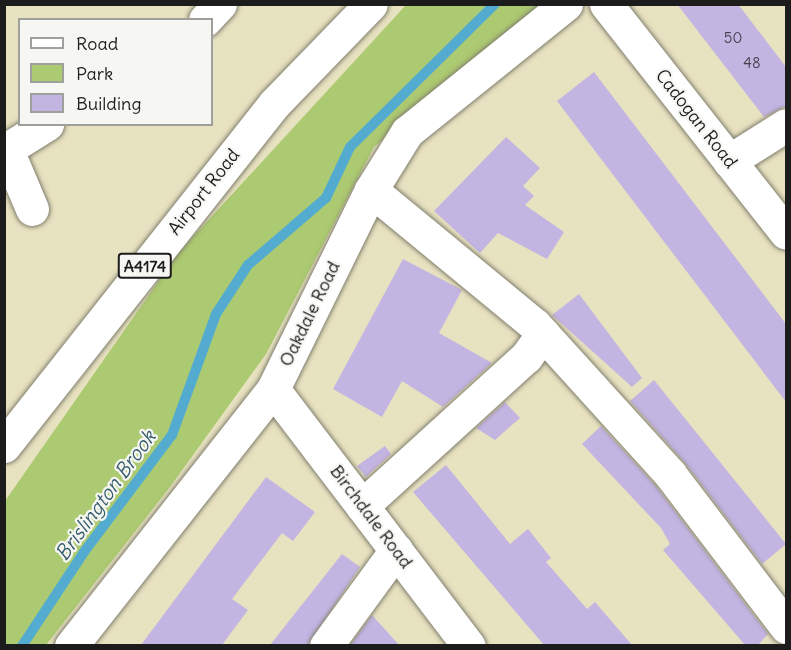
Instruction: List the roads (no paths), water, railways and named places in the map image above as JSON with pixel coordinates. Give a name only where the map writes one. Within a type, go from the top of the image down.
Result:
[{"type":"main road","points":[[207,18],[220,4]]},
{"type":"main road","name":"Airport Road","points":[[4,446],[15,422],[274,104],[371,4]]},
{"type":"main road","name":"Oakdale Road","points":[[71,645],[273,389],[371,190],[407,132],[567,4]]},
{"type":"main road","name":"Cadogan Road","points":[[606,4],[786,233]]},
{"type":"main road","points":[[729,161],[786,125]]},
{"type":"main road","points":[[32,209],[6,151],[44,126]]},
{"type":"main road","points":[[371,190],[543,334],[670,474],[786,627]]},
{"type":"main road","points":[[362,506],[510,372],[543,334]]},
{"type":"main road","name":"Birchdale Road","points":[[273,389],[469,645]]},
{"type":"main road","points":[[326,645],[396,550]]},
{"type":"waterway","name":"Brislington Brook","points":[[22,646],[84,552],[172,435],[216,314],[248,265],[326,198],[350,147],[495,4]]}]
